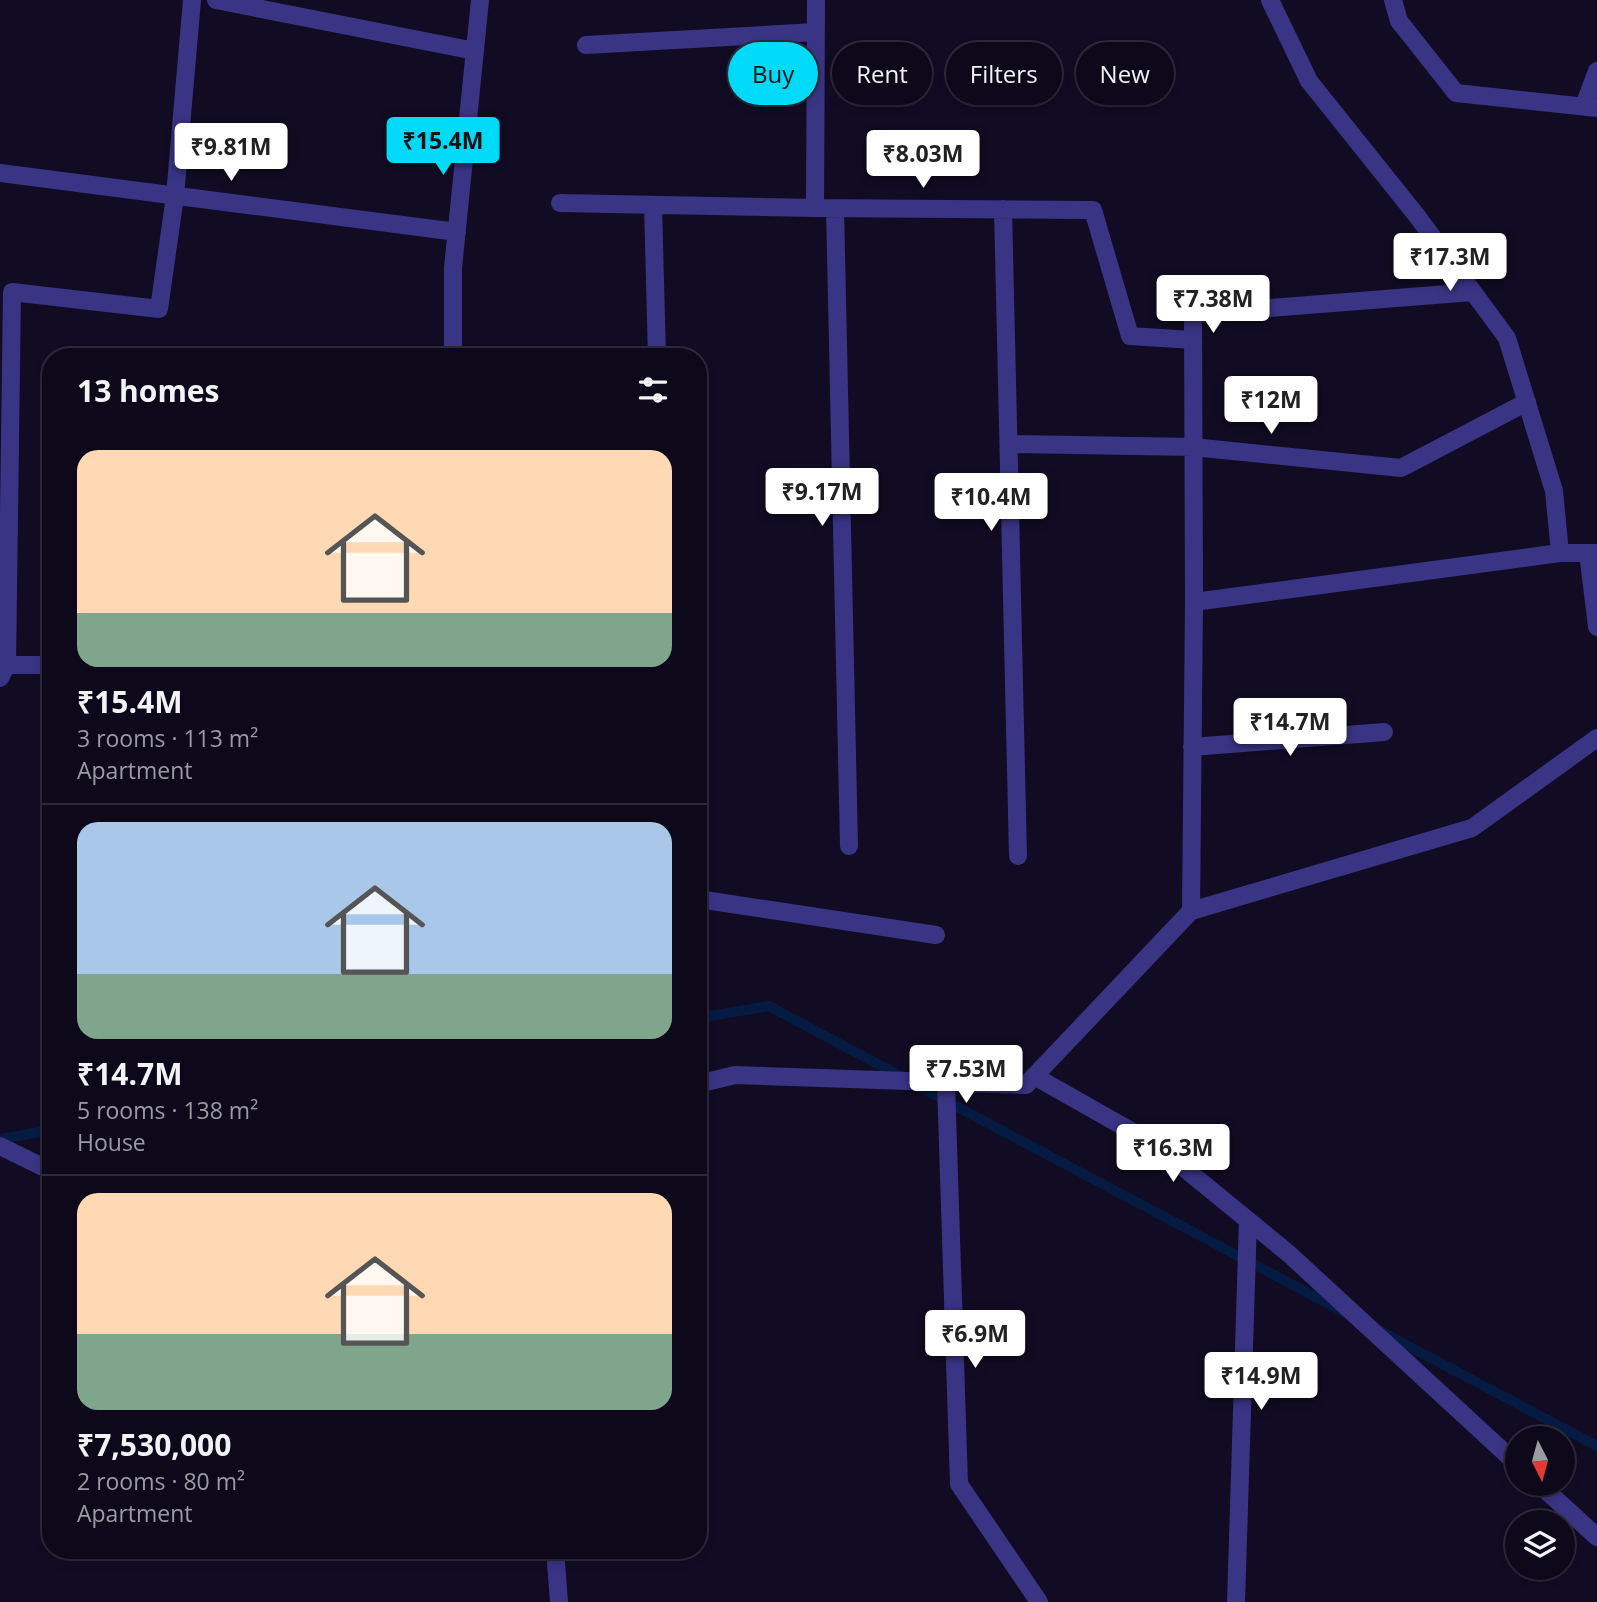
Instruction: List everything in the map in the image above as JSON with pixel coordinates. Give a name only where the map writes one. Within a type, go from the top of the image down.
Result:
[{"type":"street","points":[[42,666],[3,672],[12,292],[159,310],[175,196],[192,0]]},
{"type":"street","points":[[216,0],[475,51]]},
{"type":"street","points":[[453,348],[453,268],[480,0]]},
{"type":"street","points":[[815,208],[816,0]]},
{"type":"street","points":[[1270,0],[1309,81],[1417,216],[1507,338],[1553,491],[1560,553]]},
{"type":"street","points":[[1393,0],[1399,21],[1456,93],[1590,107],[1597,71]]},
{"type":"street","points":[[586,45],[816,32]]},
{"type":"street","points":[[0,173],[457,232]]},
{"type":"street","points":[[560,203],[1093,210],[1130,335],[1193,340]]},
{"type":"street","points":[[653,205],[657,348]]},
{"type":"street","points":[[835,208],[849,846]]},
{"type":"street","points":[[1003,209],[1018,856]]},
{"type":"street","points":[[1191,911],[1193,314],[1473,292]]},
{"type":"street","points":[[1009,444],[1193,447],[1401,468],[1527,402]]},
{"type":"street","points":[[1194,602],[1560,553],[1592,553],[1597,627]]},
{"type":"street","points":[[1192,747],[1384,732]]},
{"type":"street","points":[[707,1082],[735,1075],[1026,1085],[1191,911],[1472,828],[1597,738]]},
{"type":"street","points":[[707,900],[936,935]]},
{"type":"street","points":[[1034,1076],[1156,1144],[1320,1282],[1505,1453]]},
{"type":"street","points":[[946,1084],[959,1484],[1039,1602]]},
{"type":"street","points":[[0,1146],[42,1167]]},
{"type":"street","points":[[1236,1602],[1248,1220]]},
{"type":"street","points":[[1552,1496],[1597,1537]]},
{"type":"street","points":[[556,1559],[559,1602]]},
{"type":"waterway","points":[[707,1016],[769,1006],[902,1077]]},
{"type":"waterway","points":[[916,1085],[1344,1312]]},
{"type":"waterway","points":[[0,1139],[42,1132]]},
{"type":"waterway","points":[[1380,1331],[1597,1446]]}]
